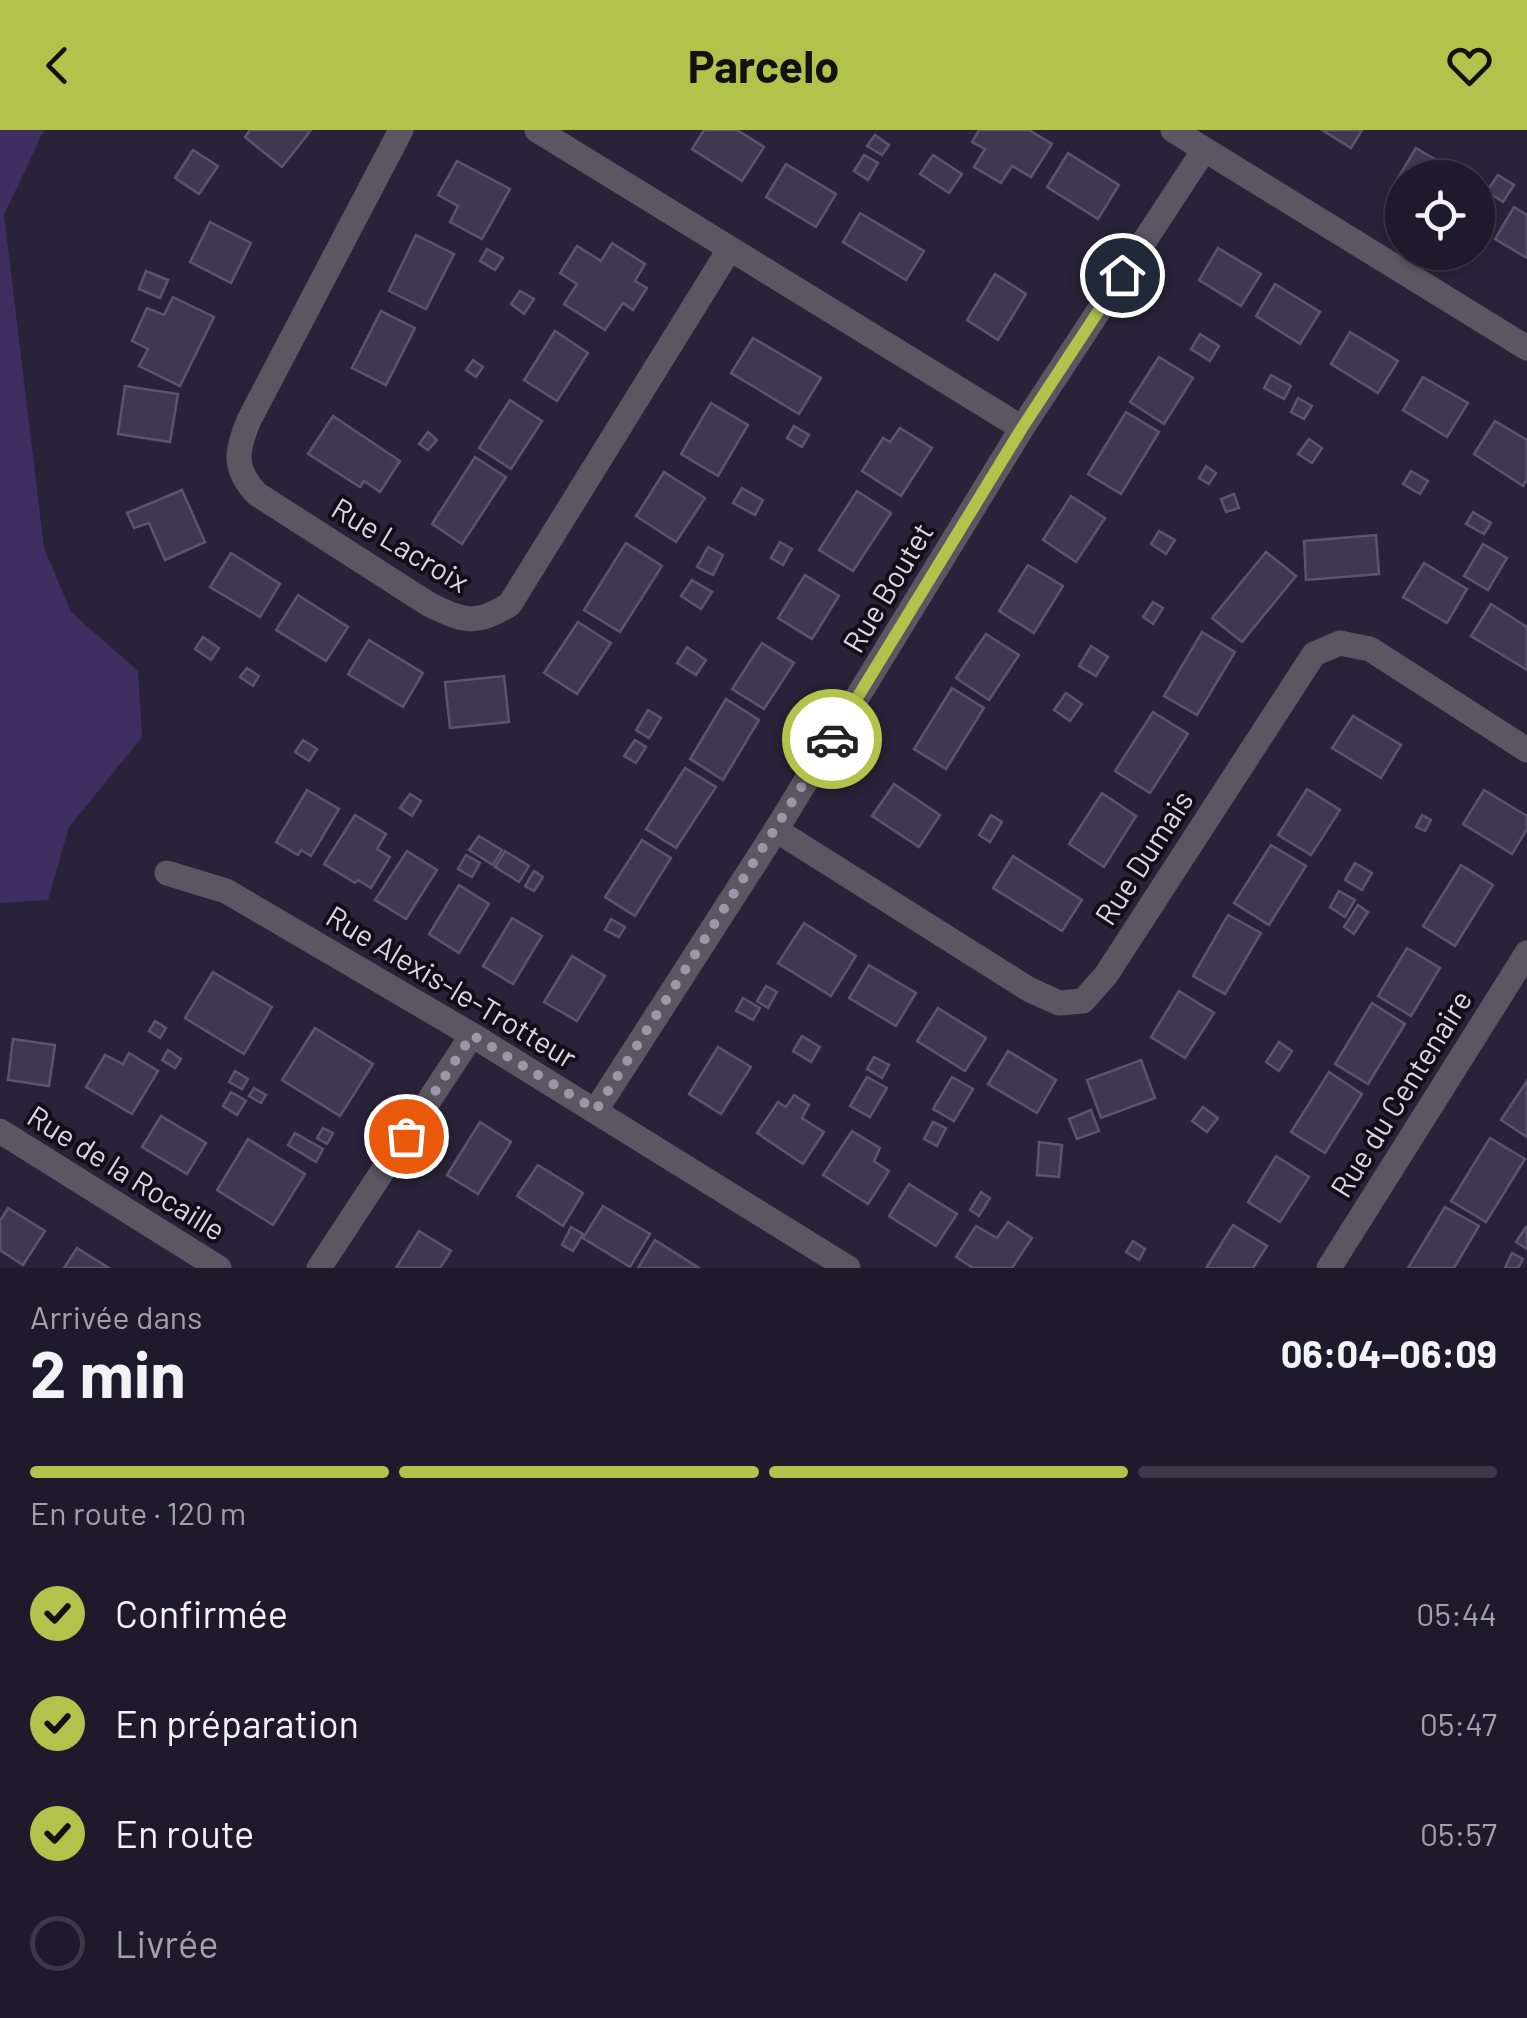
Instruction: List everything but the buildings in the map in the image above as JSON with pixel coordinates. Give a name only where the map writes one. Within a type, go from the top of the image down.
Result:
[{"type":"street","name":"Rue Lacroix","points":[[401,130],[249,420],[240,443],[239,463],[243,480],[257,494],[456,617],[472,621],[493,615],[510,604],[728,250]]},
{"type":"street","points":[[537,130],[1022,428]]},
{"type":"street","points":[[1173,130],[1527,348]]},
{"type":"street","name":"Rue Boutet","points":[[596,1110],[776,830],[1022,428],[1204,150]]},
{"type":"street","name":"Rue Dumais","points":[[776,830],[1030,990],[1059,1003],[1083,1001],[1106,976],[1314,654],[1340,643],[1370,649],[1527,750]]},
{"type":"street","name":"Rue Alexis-le-Trotteur","points":[[167,873],[226,891],[596,1110],[848,1268]]},
{"type":"street","name":"Rue du Centenaire","points":[[1329,1268],[1527,953]]},
{"type":"street","points":[[320,1268],[472,1035]]},
{"type":"street","name":"Rue de la Rocaille","points":[[0,1131],[220,1268]]},
{"type":"shaded area","points":[[0,130],[44,130],[4,215],[44,548],[71,612],[138,671],[142,737],[69,827],[48,900],[0,903]]},
{"type":"way so far","points":[[406,1136],[472,1035],[596,1110],[832,739]]},
{"type":"route","points":[[832,739],[1022,428],[1122,275]]}]
